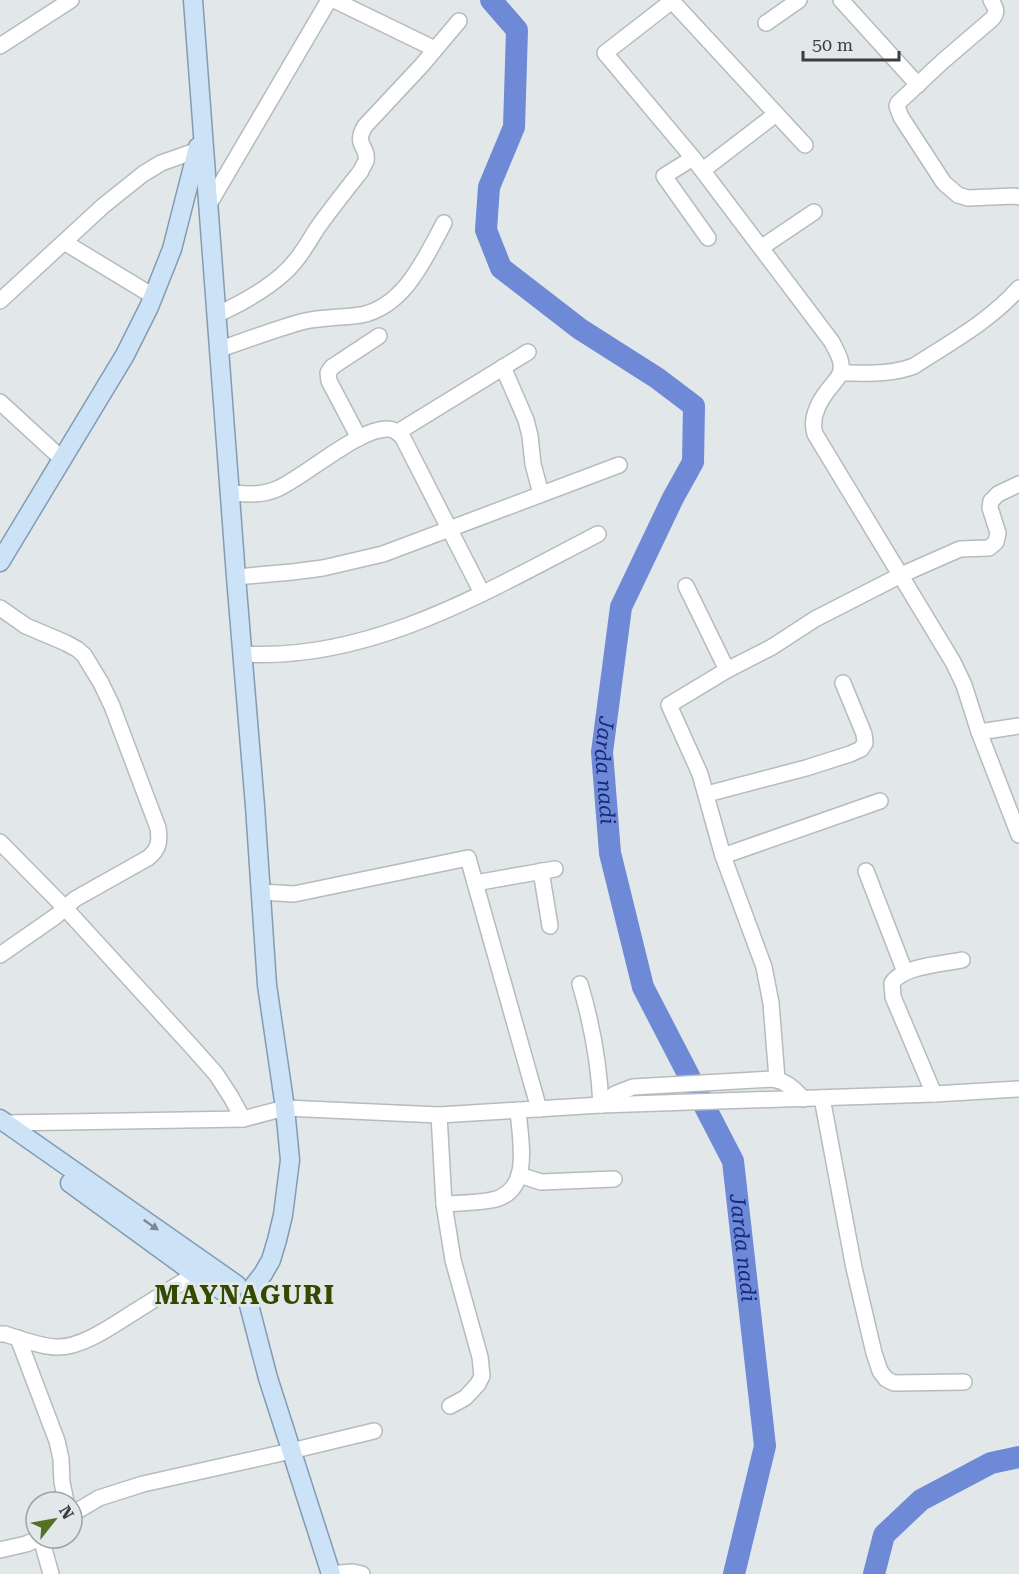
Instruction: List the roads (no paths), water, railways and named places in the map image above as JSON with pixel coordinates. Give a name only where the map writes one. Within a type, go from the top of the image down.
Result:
[{"type":"main road","points":[[193,0],[267,985],[285,1108],[290,1160],[283,1215],[271,1260],[263,1275],[242,1293]]},
{"type":"main road","points":[[0,562],[125,355],[153,296],[172,249],[202,129]]},
{"type":"main road","points":[[180,215],[208,211]]},
{"type":"main road","points":[[2,1124],[195,1274],[242,1293]]},
{"type":"main road","points":[[2,1124],[242,1293],[330,1574]]},
{"type":"street","points":[[0,46],[71,0]]},
{"type":"street","points":[[208,211],[329,0]]},
{"type":"street","points":[[334,0],[435,49]]},
{"type":"street","points":[[766,24],[799,0]]},
{"type":"street","points":[[841,0],[918,85]]},
{"type":"street","points":[[992,0],[996,8],[996,14],[992,19],[943,61],[897,106],[901,117],[944,183],[958,195],[968,198],[1019,197]]},
{"type":"street","points":[[805,145],[671,1],[605,53],[703,170],[832,342],[842,364],[841,373],[826,392],[813,419],[812,426],[815,434],[953,662],[964,685],[979,732],[1019,835]]},
{"type":"street","points":[[216,315],[239,305],[260,291],[284,274],[299,257],[366,162],[366,154],[360,139],[365,126],[459,21]]},
{"type":"street","points":[[703,170],[776,114]]},
{"type":"street","points":[[0,301],[103,206],[143,174],[168,160],[198,150]]},
{"type":"street","points":[[693,158],[664,176],[708,238]]},
{"type":"street","points":[[762,247],[814,212]]},
{"type":"street","points":[[218,350],[303,321],[362,315],[391,301],[420,269],[444,223]]},
{"type":"street","points":[[64,242],[153,296]]},
{"type":"street","points":[[841,373],[894,372],[914,366],[988,318],[1019,288]]},
{"type":"street","points":[[359,438],[329,381],[328,373],[332,367],[379,336]]},
{"type":"street","points":[[398,432],[528,352]]},
{"type":"street","points":[[503,367],[526,420],[533,464],[541,494]]},
{"type":"street","points":[[0,402],[62,459]]},
{"type":"street","points":[[229,493],[263,494],[280,487],[359,438],[378,430],[390,429],[398,432],[482,593]]},
{"type":"street","points":[[236,576],[292,572],[351,562],[403,547],[619,465]]},
{"type":"street","points":[[775,1079],[769,985],[764,967],[723,856],[707,794],[696,763],[669,705],[815,619],[901,574],[960,549],[989,548],[996,542],[998,533],[990,508],[991,501],[998,494],[1019,484]]},
{"type":"street","points":[[242,654],[263,656],[322,649],[367,639],[418,622],[482,593],[598,534]]},
{"type":"street","points":[[686,586],[727,670]]},
{"type":"street","points":[[0,609],[26,626],[66,643],[84,655],[112,706],[158,828],[159,839],[155,852],[148,858],[75,899],[0,955]]},
{"type":"street","points":[[707,794],[806,768],[861,749],[866,743],[864,734],[843,683]]},
{"type":"street","points":[[979,732],[1019,726]]},
{"type":"street","points":[[723,856],[880,801]]},
{"type":"street","points":[[0,843],[65,908],[208,1065],[231,1097],[243,1119]]},
{"type":"street","points":[[261,892],[294,894],[468,858],[539,1109]]},
{"type":"street","points":[[475,883],[548,870],[550,926]]},
{"type":"street","points":[[866,871],[905,972]]},
{"type":"street","points":[[934,1094],[893,997],[892,983],[895,977],[905,972],[962,960]]},
{"type":"street","points":[[580,984],[593,1033],[601,1105]]},
{"type":"street","points":[[601,1105],[622,1091],[643,1086],[775,1079],[793,1088],[800,1099]]},
{"type":"street","points":[[2,1124],[243,1119],[285,1108],[439,1115],[601,1105],[1019,1089]]},
{"type":"street","points":[[822,1098],[854,1268],[880,1371],[886,1379],[894,1383],[964,1382]]},
{"type":"street","points":[[444,1204],[494,1200],[510,1191],[517,1183],[521,1164],[518,1110]]},
{"type":"street","points":[[439,1115],[444,1204],[453,1260],[480,1357],[482,1376],[465,1398],[450,1406]]},
{"type":"street","points":[[519,1175],[541,1182],[614,1179]]},
{"type":"street","points":[[0,1334],[57,1347],[74,1345],[111,1326],[195,1274]]},
{"type":"street","points":[[18,1338],[57,1441],[64,1490]]},
{"type":"street","points":[[84,1507],[99,1498],[143,1484],[375,1431]]},
{"type":"street","points":[[0,1550],[24,1544]]},
{"type":"street","points":[[44,1550],[51,1574]]},
{"type":"street","points":[[330,1574],[353,1572],[362,1574]]},
{"type":"waterway","name":"Jarda nadi","points":[[491,0],[517,30],[514,127],[489,187],[486,230],[501,268],[580,329],[657,378],[694,406],[693,462],[673,498],[621,607],[602,752],[610,853],[643,987],[733,1161],[765,1446],[734,1574]]},
{"type":"waterway","points":[[874,1574],[884,1535],[921,1500],[991,1463],[1019,1457]]},
{"type":"district","name":"MAYNAGURI","points":[[245,1295]]}]
